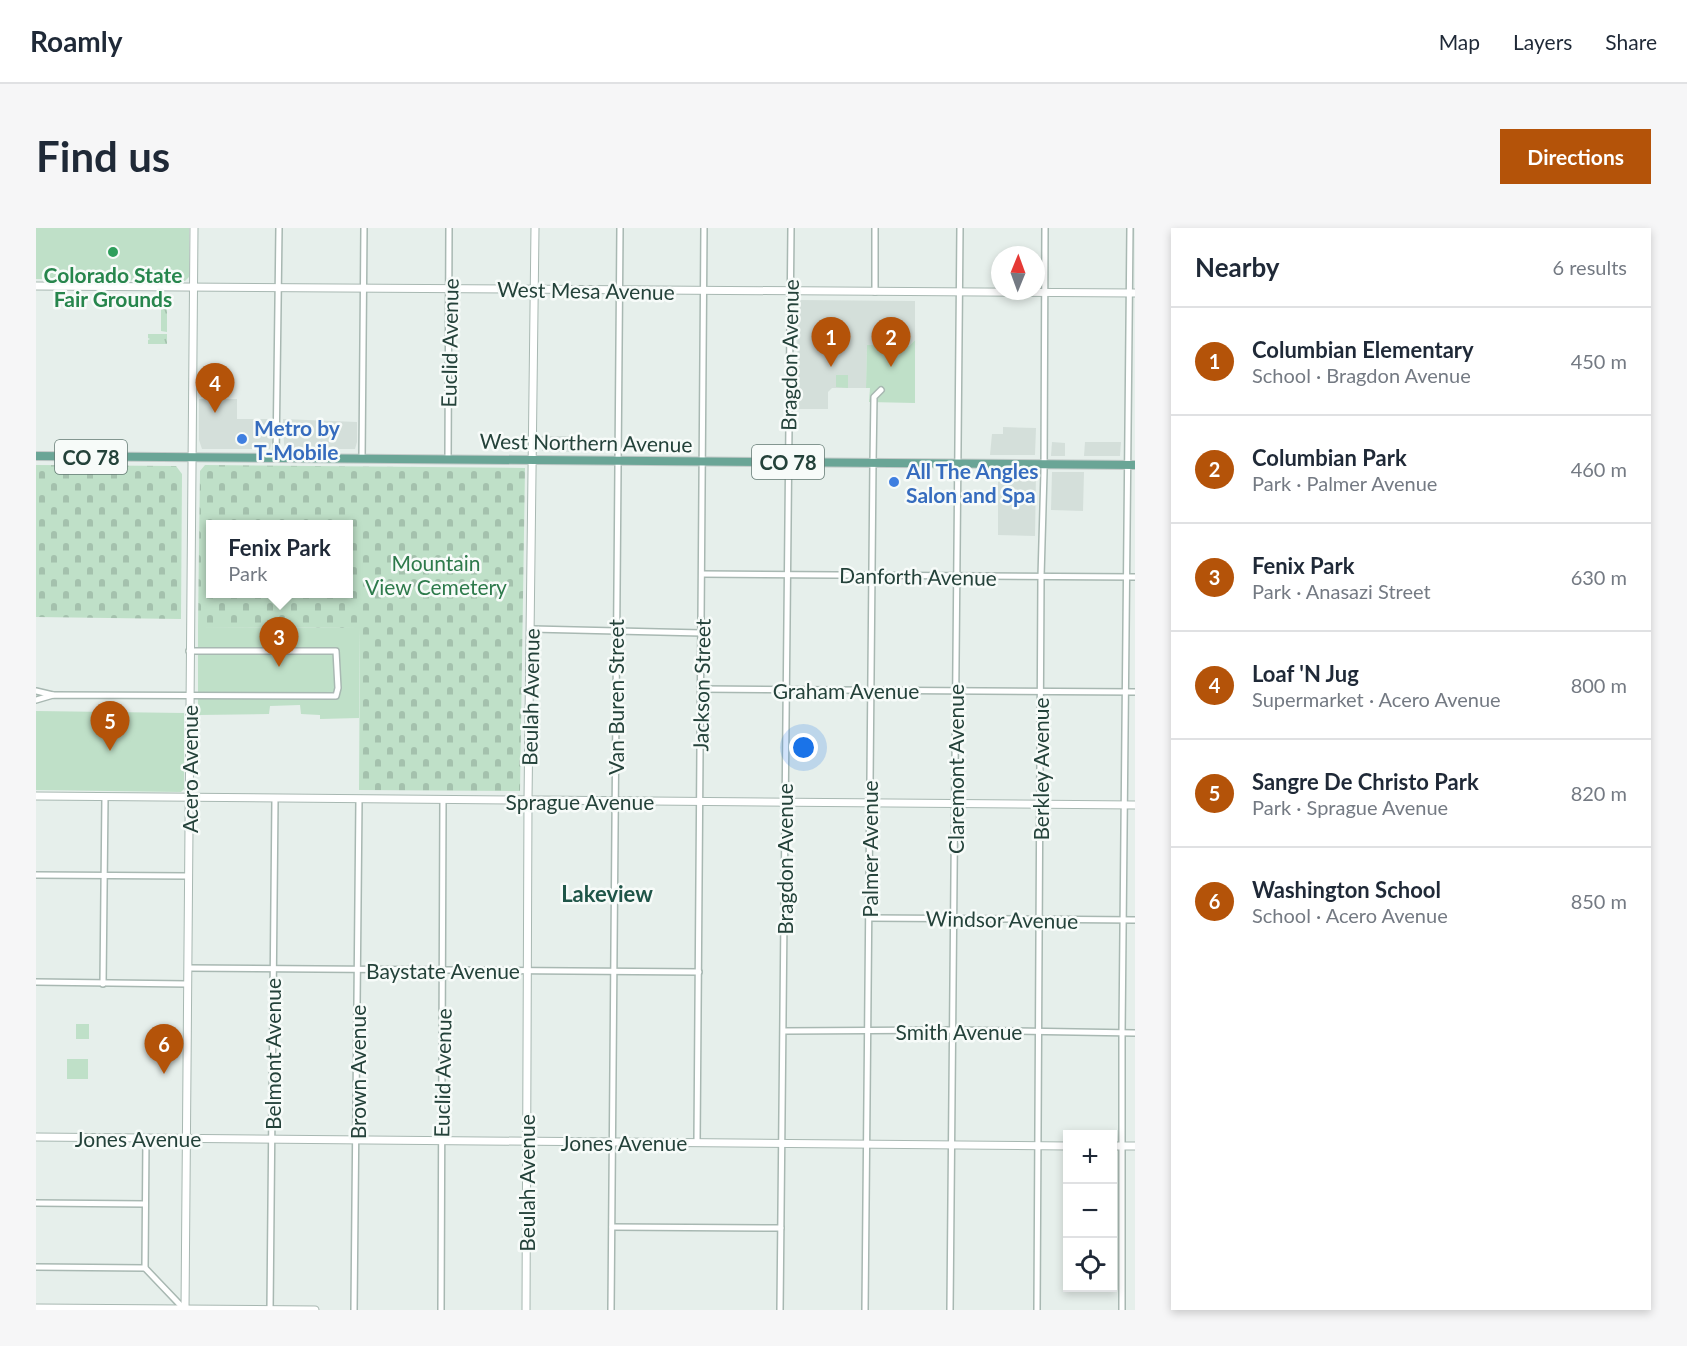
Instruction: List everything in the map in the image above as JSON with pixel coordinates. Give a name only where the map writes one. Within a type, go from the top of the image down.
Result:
[{"type":"main road","name":"West Northern Avenue","points":[[36,456],[1132,465]]},
{"type":"street","name":"Acero Avenue","points":[[185,1310],[189,651],[195,228]]},
{"type":"street","points":[[276,458],[279,228]]},
{"type":"street","points":[[362,459],[364,228]]},
{"type":"street","name":"Euclid Avenue","points":[[448,459],[450,228]]},
{"type":"street","name":"Beulah Avenue","points":[[526,1310],[528,800],[532,629],[535,228]]},
{"type":"street","name":"Van Buren Street","points":[[611,1310],[620,228]]},
{"type":"street","name":"Jackson Street","points":[[697,1142],[704,228]]},
{"type":"street","name":"Bragdon Avenue","points":[[780,1310],[790,228]]},
{"type":"street","points":[[875,228],[875,292]]},
{"type":"street","name":"Claremont Avenue","points":[[950,1310],[960,228]]},
{"type":"street","name":"Berkley Avenue","points":[[1037,1310],[1045,228]]},
{"type":"street","points":[[1122,1310],[1124,805],[1127,577],[1132,465],[1130,228]]},
{"type":"street","name":"West Mesa Avenue","points":[[36,286],[1132,293]]},
{"type":"street","name":"Palmer Avenue","points":[[865,1310],[874,397],[881,390]]},
{"type":"street","name":"Danforth Avenue","points":[[702,574],[1135,577]]},
{"type":"street","points":[[532,629],[702,633]]},
{"type":"street","points":[[36,691],[53,695],[336,696],[338,688],[336,651],[189,651]]},
{"type":"street","name":"Graham Avenue","points":[[701,689],[1135,692]]},
{"type":"street","points":[[36,700],[53,695]]},
{"type":"street","name":"Sprague Avenue","points":[[36,796],[1135,805]]},
{"type":"street","points":[[103,984],[105,797]]},
{"type":"street","name":"Belmont Avenue","points":[[270,1310],[275,799]]},
{"type":"street","name":"Brown Avenue","points":[[354,1310],[359,799]]},
{"type":"street","name":"Euclid Avenue","points":[[441,1310],[443,799]]},
{"type":"street","points":[[36,875],[188,876]]},
{"type":"street","name":"Windsor Avenue","points":[[869,918],[1135,920]]},
{"type":"street","name":"Baystate Avenue","points":[[188,968],[699,972]]},
{"type":"street","points":[[36,982],[187,984]]},
{"type":"street","name":"Smith Avenue","points":[[784,1031],[952,1030],[1135,1033]]},
{"type":"street","name":"Jones Avenue","points":[[36,1137],[1063,1146]]},
{"type":"street","points":[[146,1138],[145,1268],[185,1310]]},
{"type":"street","points":[[1117,1146],[1135,1146]]},
{"type":"street","points":[[36,1203],[145,1204]]},
{"type":"street","points":[[612,1227],[781,1228]]},
{"type":"street","points":[[36,1267],[145,1268]]},
{"type":"street","points":[[36,1308],[315,1310]]},
{"type":"shaded area","points":[[798,300],[915,301],[915,340],[909,346],[867,346],[866,388],[832,388],[828,392],[828,409],[796,409]]},
{"type":"shaded area","points":[[199,399],[237,399],[237,419],[272,419],[270,449],[202,449],[199,440]]},
{"type":"shaded area","points":[[283,419],[357,422],[355,449],[286,449]]},
{"type":"shaded area","points":[[1003,427],[1036,428],[1035,455],[990,455],[992,434],[1003,434]]},
{"type":"shaded area","points":[[541,436],[574,436],[574,452],[542,451]]},
{"type":"shaded area","points":[[1052,442],[1065,443],[1065,456],[1051,456]]},
{"type":"shaded area","points":[[1085,442],[1121,442],[1120,456],[1084,456]]},
{"type":"shaded area","points":[[998,472],[1036,472],[1035,536],[998,535]]},
{"type":"shaded area","points":[[1052,472],[1084,472],[1083,511],[1051,510]]},
{"type":"green space","name":"Colorado State Fair Grounds","points":[[36,228],[189,228],[189,277],[185,281],[36,279]]},
{"type":"green space","points":[[167,301],[167,332],[161,331],[161,304]]},
{"type":"green space","points":[[148,334],[167,334],[167,344],[148,344],[150,339]]},
{"type":"green space","points":[[915,340],[915,403],[869,402],[870,388],[866,388],[867,345],[909,346]]},
{"type":"green space","points":[[836,375],[848,375],[848,388],[836,387]]},
{"type":"green space","points":[[36,465],[176,466],[182,474],[181,619],[36,617]]},
{"type":"green space","name":"Mountain View Cemetery","points":[[205,465],[525,468],[520,791],[359,790],[360,628],[198,627],[200,471]]},
{"type":"green space","points":[[198,627],[360,628],[359,718],[320,719],[320,715],[301,714],[300,705],[270,706],[269,714],[198,715]]},
{"type":"green space","points":[[36,711],[184,713],[184,789],[181,792],[36,790]]},
{"type":"green space","points":[[76,1024],[89,1024],[89,1039],[76,1039]]},
{"type":"green space","points":[[67,1059],[88,1059],[88,1079],[67,1079]]},
{"type":"place","name":"Colorado State Fair Grounds","points":[[113,252]]},
{"type":"place","name":"Columbian Elementary","points":[[831,367]]},
{"type":"place","name":"Columbian Park","points":[[891,367]]},
{"type":"place","name":"Loaf 'N Jug","points":[[215,413]]},
{"type":"place","name":"Metro by T-Mobile","points":[[242,439]]},
{"type":"place","name":"All The Angles Salon and Spa","points":[[894,482]]},
{"type":"place","name":"Fenix Park","points":[[279,667]]},
{"type":"place","name":"Sangre De Christo Park","points":[[110,751]]},
{"type":"place","name":"Washington School","points":[[164,1074]]},
{"type":"district","name":"Lakeview","points":[[607,893]]}]
